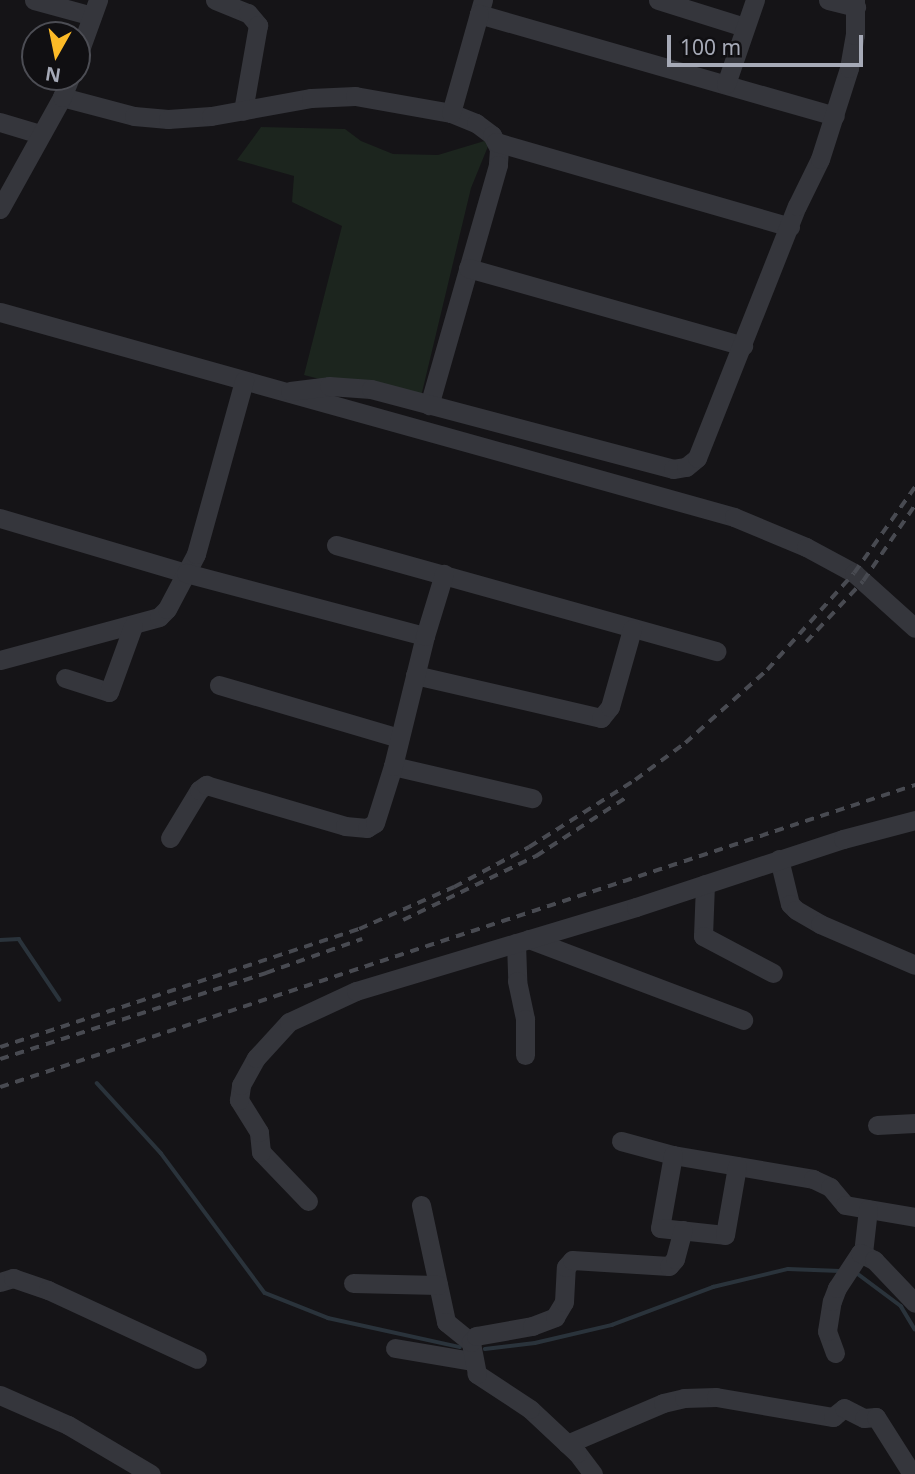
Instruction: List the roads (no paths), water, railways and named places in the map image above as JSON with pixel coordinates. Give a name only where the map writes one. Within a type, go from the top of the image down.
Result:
[{"type":"street","points":[[34,0],[95,8]]},
{"type":"street","points":[[215,0],[248,13],[258,25],[243,111]]},
{"type":"street","points":[[658,0],[744,27]]},
{"type":"street","points":[[726,84],[755,0]]},
{"type":"street","points":[[284,392],[351,386],[673,469],[686,467],[697,458],[835,116],[849,68],[856,3],[828,0]]},
{"type":"street","points":[[451,113],[481,7],[835,116]]},
{"type":"street","points":[[0,209],[64,91]]},
{"type":"street","points":[[62,97],[134,116],[168,119],[243,111],[298,100],[355,96],[451,113],[476,123],[492,135],[496,142],[498,165],[429,405]]},
{"type":"street","points":[[0,122],[40,134]]},
{"type":"street","points":[[496,142],[790,227]]},
{"type":"street","points":[[468,268],[743,346]]},
{"type":"street","points":[[0,313],[734,517],[806,547],[854,573],[915,628]]},
{"type":"street","points":[[0,660],[133,626],[159,617],[167,609],[196,554],[244,381]]},
{"type":"street","points":[[0,517],[186,573],[425,636]]},
{"type":"street","points":[[336,545],[716,651]]},
{"type":"street","points":[[170,838],[200,790],[206,785],[345,826],[371,826],[378,817],[444,574]]},
{"type":"street","points":[[65,678],[110,692],[133,626]]},
{"type":"street","points":[[415,675],[601,718],[610,707],[632,629]]},
{"type":"street","points":[[219,685],[399,738]]},
{"type":"street","points":[[393,765],[531,798]]},
{"type":"street","points":[[308,1201],[261,1152],[259,1132],[239,1100],[241,1085],[263,1047],[289,1022],[330,1001],[779,859],[915,820]]},
{"type":"street","points":[[779,859],[790,904],[796,909],[820,924],[915,965]]},
{"type":"street","points":[[705,884],[703,936],[773,974]]},
{"type":"street","points":[[522,941],[743,1020]]},
{"type":"street","points":[[522,941],[517,981],[525,1019],[525,1055]]},
{"type":"street","points":[[877,1125],[915,1123]]},
{"type":"street","points":[[621,1141],[673,1155],[820,1181],[833,1191],[842,1203],[915,1217]]},
{"type":"street","points":[[673,1155],[660,1228],[725,1235],[737,1166]]},
{"type":"street","points":[[421,1205],[446,1322],[472,1351]]},
{"type":"street","points":[[835,1353],[827,1331],[837,1288],[858,1257],[868,1209]]},
{"type":"street","points":[[593,1474],[567,1444],[530,1409],[477,1374],[472,1351],[476,1336],[532,1326],[555,1317],[564,1302],[566,1267],[572,1260],[669,1266],[676,1259],[683,1230]]},
{"type":"street","points":[[858,1257],[874,1260],[915,1303]]},
{"type":"street","points":[[0,1282],[13,1278],[48,1290],[197,1359]]},
{"type":"street","points":[[353,1283],[438,1285]]},
{"type":"street","points":[[395,1348],[472,1351]]},
{"type":"street","points":[[0,1395],[68,1425],[151,1474]]},
{"type":"street","points":[[567,1444],[663,1404],[684,1398],[716,1396],[833,1417],[844,1408],[864,1418],[876,1417],[912,1474]]},
{"type":"waterway","points":[[0,940],[19,939],[60,1000]]},
{"type":"waterway","points":[[97,1083],[161,1153],[265,1293],[328,1318],[460,1347]]},
{"type":"waterway","points":[[485,1349],[535,1343],[612,1325],[713,1287],[788,1269],[840,1271]]},
{"type":"waterway","points":[[854,1271],[901,1306],[915,1329]]},
{"type":"railway","points":[[0,1047],[359,929],[454,887],[529,847],[635,780],[685,743],[767,670],[854,573],[915,487]]},
{"type":"railway","points":[[806,642],[863,581],[915,505]]},
{"type":"railway","points":[[0,1087],[915,785]]},
{"type":"railway","points":[[403,920],[536,856],[627,797]]},
{"type":"railway","points":[[0,1059],[362,939]]}]
